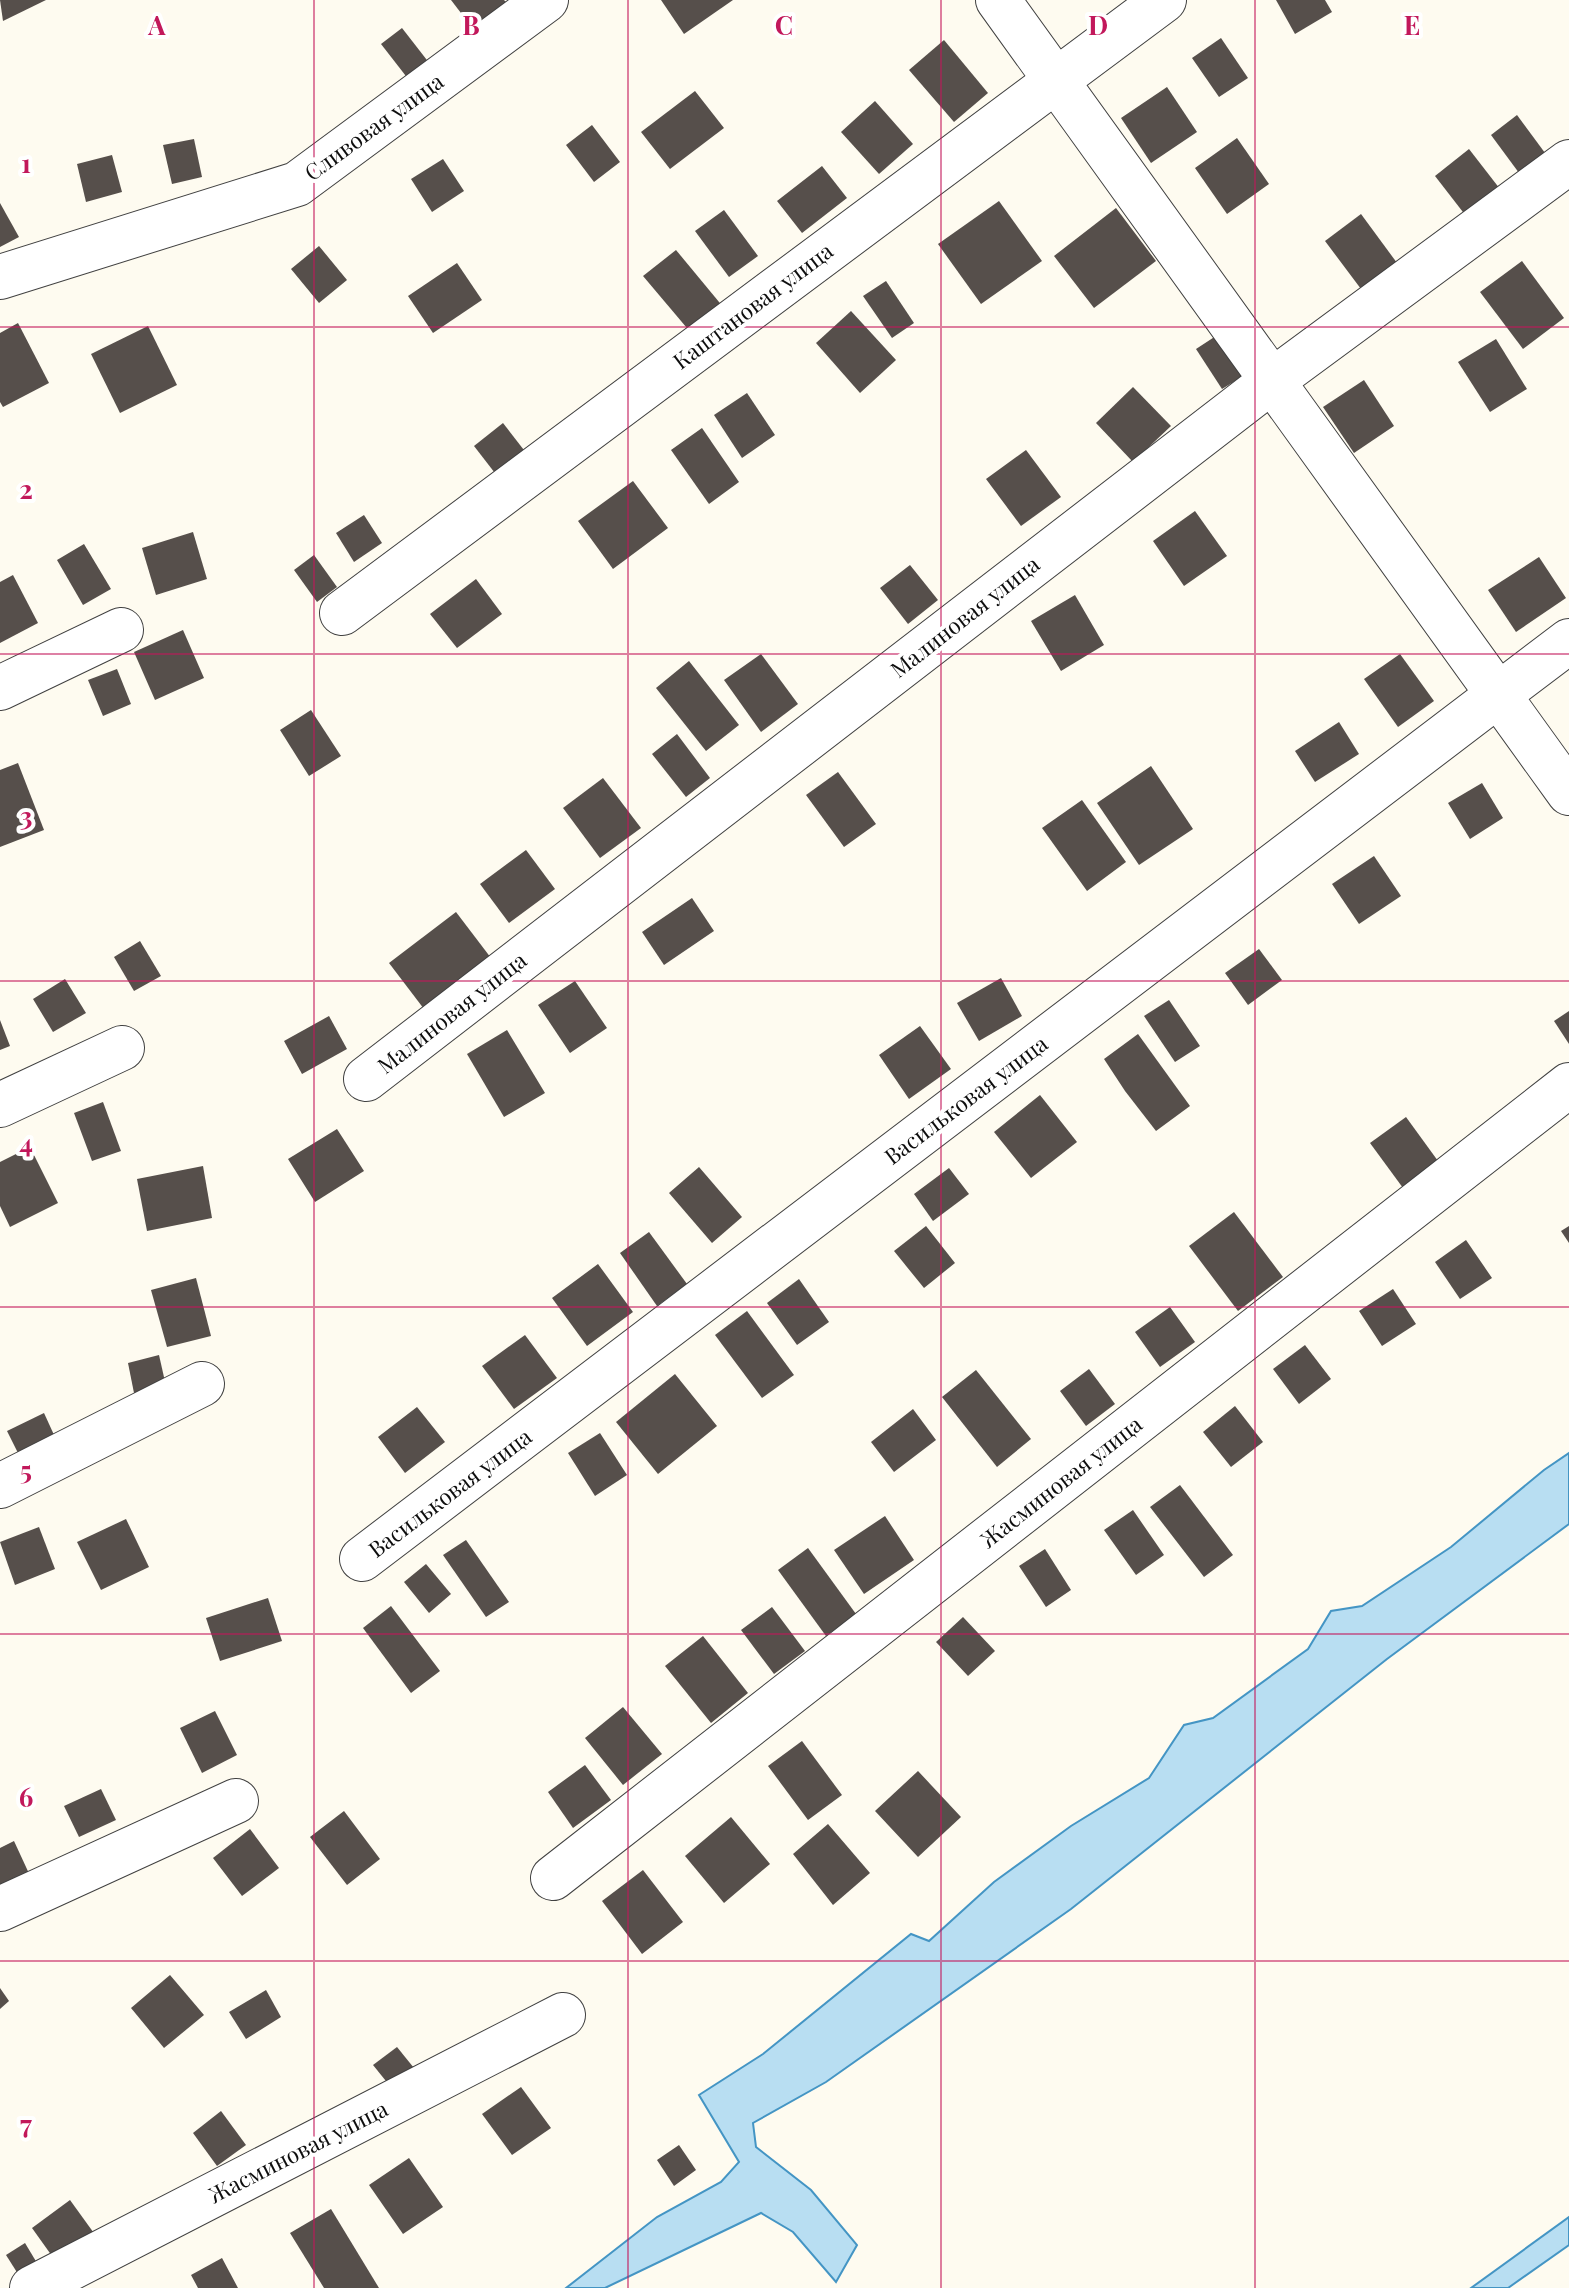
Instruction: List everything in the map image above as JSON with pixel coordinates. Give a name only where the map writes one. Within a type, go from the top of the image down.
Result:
[{"type":"street","name":"Сливовая улица","points":[[0,277],[297,184],[546,0]]},
{"type":"street","points":[[998,0],[1569,793]]},
{"type":"street","name":"Каштановая улица","points":[[342,613],[1164,0]]},
{"type":"street","name":"Малиновая улица","points":[[366,1079],[1273,380],[1569,162]]},
{"type":"street","points":[[0,688],[121,630]]},
{"type":"street","name":"Васильковая улица","points":[[362,1559],[1569,641]]},
{"type":"street","points":[[0,1105],[122,1048]]},
{"type":"street","name":"Жасминовая улица","points":[[553,1878],[1569,1085]]},
{"type":"street","points":[[0,1486],[202,1384]]},
{"type":"street","points":[[0,1909],[236,1801]]},
{"type":"street","name":"Жасминовая улица","points":[[32,2288],[563,2015]]},
{"type":"water","points":[[1569,1453],[1569,1524],[1387,1659],[1071,1909],[826,2082],[753,2123],[756,2147],[811,2190],[857,2245],[836,2282],[793,2232],[761,2213],[605,2288],[566,2288],[657,2217],[721,2182],[739,2162],[699,2095],[763,2054],[911,1934],[929,1941],[994,1882],[1071,1826],[1149,1778],[1184,1725],[1213,1718],[1308,1649],[1331,1611],[1362,1606],[1451,1547]]},
{"type":"water","points":[[1569,2217],[1569,2245],[1508,2288],[1471,2288]]},
{"type":"building","points":[[0,0],[46,0],[3,21]]},
{"type":"building","points":[[451,0],[504,0],[507,3],[474,30]]},
{"type":"building","points":[[661,0],[733,0],[684,34]]},
{"type":"building","points":[[1276,0],[1325,0],[1332,12],[1295,34]]},
{"type":"building","points":[[402,28],[430,64],[409,80],[381,44]]},
{"type":"building","points":[[1221,38],[1248,78],[1219,97],[1192,58]]},
{"type":"building","points":[[944,40],[988,93],[954,122],[909,70]]},
{"type":"building","points":[[1167,87],[1197,132],[1151,163],[1121,118]]},
{"type":"building","points":[[695,91],[724,128],[670,169],[641,132]]},
{"type":"building","points":[[875,101],[913,144],[879,174],[841,132]]},
{"type":"building","points":[[1517,115],[1548,157],[1522,177],[1491,135]]},
{"type":"building","points":[[592,125],[620,162],[594,182],[566,145]]},
{"type":"building","points":[[1237,138],[1269,184],[1227,214],[1195,168]]},
{"type":"building","points":[[194,139],[202,177],[172,184],[163,145]]},
{"type":"building","points":[[1469,149],[1500,189],[1466,216],[1435,176]]},
{"type":"building","points":[[112,155],[122,192],[86,202],[77,164]]},
{"type":"building","points":[[443,159],[464,191],[432,212],[411,179]]},
{"type":"building","points":[[822,166],[847,198],[802,233],[777,201]]},
{"type":"building","points":[[999,201],[1042,261],[981,304],[938,244]]},
{"type":"building","points":[[0,203],[19,237],[0,247]]},
{"type":"building","points":[[1116,208],[1156,261],[1094,308],[1054,256]]},
{"type":"building","points":[[724,210],[758,256],[729,277],[695,231]]},
{"type":"building","points":[[1361,214],[1400,267],[1364,293],[1325,241]]},
{"type":"building","points":[[319,246],[347,280],[319,303],[291,269]]},
{"type":"building","points":[[676,250],[724,308],[692,334],[643,276]]},
{"type":"building","points":[[1522,261],[1564,318],[1523,349],[1480,292]]},
{"type":"building","points":[[457,263],[482,300],[433,333],[408,296]]},
{"type":"building","points":[[886,281],[914,323],[892,338],[863,296]]},
{"type":"building","points":[[851,311],[896,360],[860,393],[816,343]]},
{"type":"building","points":[[18,323],[49,383],[3,407],[0,402],[0,333]]},
{"type":"building","points":[[148,326],[177,385],[120,413],[91,354]]},
{"type":"building","points":[[1222,332],[1248,373],[1222,389],[1196,349]]},
{"type":"building","points":[[1496,339],[1527,389],[1490,412],[1458,362]]},
{"type":"building","points":[[1364,380],[1394,426],[1354,453],[1323,407]]},
{"type":"building","points":[[1133,387],[1171,426],[1133,462],[1096,423]]},
{"type":"building","points":[[747,393],[775,435],[742,458],[714,415]]},
{"type":"building","points":[[503,423],[527,454],[498,477],[474,446]]},
{"type":"building","points":[[702,428],[739,482],[709,504],[671,450]]},
{"type":"building","points":[[1026,450],[1061,497],[1021,526],[986,479]]},
{"type":"building","points":[[633,481],[668,528],[613,569],[578,521]]},
{"type":"building","points":[[1195,511],[1227,556],[1184,586],[1153,541]]},
{"type":"building","points":[[364,515],[382,543],[354,562],[336,533]]},
{"type":"building","points":[[193,532],[207,579],[156,595],[142,548]]},
{"type":"building","points":[[84,544],[111,589],[83,605],[57,560]]},
{"type":"building","points":[[314,555],[337,587],[317,602],[294,570]]},
{"type":"building","points":[[1539,557],[1566,598],[1516,632],[1488,590]]},
{"type":"building","points":[[910,565],[938,600],[908,624],[880,588]]},
{"type":"building","points":[[13,575],[38,623],[0,643],[0,582]]},
{"type":"building","points":[[476,579],[502,614],[457,648],[430,614]]},
{"type":"building","points":[[1075,595],[1104,645],[1061,671],[1031,621]]},
{"type":"building","points":[[183,630],[204,678],[155,700],[134,652]]},
{"type":"building","points":[[761,654],[798,704],[761,732],[724,680]]},
{"type":"building","points":[[1400,654],[1434,701],[1398,727],[1364,679]]},
{"type":"building","points":[[689,661],[739,725],[706,751],[656,688]]},
{"type":"building","points":[[117,669],[131,704],[103,716],[88,680]]},
{"type":"building","points":[[311,710],[341,756],[309,776],[280,730]]},
{"type":"building","points":[[1339,722],[1359,754],[1315,782],[1295,751]]},
{"type":"building","points":[[677,734],[710,778],[686,797],[652,754]]},
{"type":"building","points":[[18,763],[44,830],[0,847],[0,770]]},
{"type":"building","points":[[1151,766],[1193,829],[1139,865],[1097,803]]},
{"type":"building","points":[[838,772],[876,824],[844,847],[806,795]]},
{"type":"building","points":[[603,778],[641,828],[600,858],[563,808]]},
{"type":"building","points":[[1482,783],[1503,818],[1470,839],[1448,803]]},
{"type":"building","points":[[1082,800],[1126,862],[1087,891],[1042,828]]},
{"type":"building","points":[[526,850],[555,889],[509,923],[480,884]]},
{"type":"building","points":[[1374,856],[1401,896],[1359,924],[1332,884]]},
{"type":"building","points":[[692,898],[714,931],[664,965],[642,932]]},
{"type":"building","points":[[456,912],[491,958],[424,1009],[389,963]]},
{"type":"building","points":[[140,941],[161,976],[134,991],[114,957]]},
{"type":"building","points":[[1259,949],[1282,980],[1248,1005],[1225,973]]},
{"type":"building","points":[[1001,978],[1022,1016],[979,1041],[957,1003]]},
{"type":"building","points":[[65,979],[86,1013],[53,1032],[33,999]]},
{"type":"building","points":[[575,981],[607,1028],[570,1053],[538,1005]]},
{"type":"building","points":[[1169,1000],[1200,1046],[1175,1062],[1144,1016]]},
{"type":"building","points":[[1569,1011],[1569,1044],[1554,1021]]},
{"type":"building","points":[[329,1016],[347,1049],[302,1074],[284,1041]]},
{"type":"building","points":[[0,1020],[10,1046],[0,1050]]},
{"type":"building","points":[[920,1026],[951,1069],[909,1099],[879,1055]]},
{"type":"building","points":[[507,1030],[545,1093],[504,1117],[467,1054]]},
{"type":"building","points":[[1138,1034],[1190,1106],[1156,1131],[1104,1059]]},
{"type":"building","points":[[1040,1095],[1077,1142],[1031,1178],[994,1132]]},
{"type":"building","points":[[103,1102],[121,1151],[92,1161],[74,1113]]},
{"type":"building","points":[[1406,1117],[1438,1161],[1403,1188],[1370,1143]]},
{"type":"building","points":[[337,1129],[364,1171],[315,1202],[288,1159]]},
{"type":"building","points":[[30,1147],[58,1203],[10,1227],[0,1206],[0,1162]]},
{"type":"building","points":[[203,1166],[212,1218],[147,1231],[137,1179]]},
{"type":"building","points":[[699,1167],[742,1217],[712,1243],[669,1193]]},
{"type":"building","points":[[949,1168],[969,1194],[933,1221],[914,1194]]},
{"type":"building","points":[[1234,1212],[1283,1277],[1238,1311],[1189,1246]]},
{"type":"building","points":[[926,1226],[955,1263],[924,1288],[894,1251]]},
{"type":"building","points":[[1569,1226],[1569,1243],[1561,1231]]},
{"type":"building","points":[[649,1232],[687,1284],[657,1306],[620,1253]]},
{"type":"building","points":[[1466,1240],[1492,1278],[1460,1299],[1435,1262]]},
{"type":"building","points":[[598,1264],[633,1312],[587,1346],[552,1298]]},
{"type":"building","points":[[196,1278],[211,1336],[167,1347],[151,1290]]},
{"type":"building","points":[[799,1279],[829,1322],[797,1345],[767,1303]]},
{"type":"building","points":[[1393,1289],[1416,1324],[1382,1346],[1359,1311]]},
{"type":"building","points":[[1170,1307],[1195,1342],[1160,1367],[1135,1332]]},
{"type":"building","points":[[747,1311],[794,1375],[762,1398],[715,1335]]},
{"type":"building","points":[[525,1335],[557,1378],[514,1409],[482,1366]]},
{"type":"building","points":[[1305,1345],[1331,1379],[1299,1404],[1273,1369]]},
{"type":"building","points":[[159,1355],[166,1386],[134,1393],[128,1363]]},
{"type":"building","points":[[1089,1369],[1115,1404],[1086,1426],[1060,1391]]},
{"type":"building","points":[[976,1370],[1031,1439],[997,1467],[942,1397]]},
{"type":"building","points":[[675,1374],[717,1426],[658,1474],[616,1422]]},
{"type":"building","points":[[1235,1406],[1263,1442],[1231,1467],[1203,1432]]},
{"type":"building","points":[[417,1407],[445,1442],[405,1473],[378,1437]]},
{"type":"building","points":[[913,1409],[936,1440],[894,1472],[871,1442]]},
{"type":"building","points":[[44,1413],[60,1448],[24,1465],[7,1431]]},
{"type":"building","points":[[600,1433],[627,1475],[595,1496],[568,1453]]},
{"type":"building","points":[[1180,1485],[1233,1555],[1204,1577],[1150,1507]]},
{"type":"building","points":[[1133,1510],[1164,1555],[1136,1575],[1104,1530]]},
{"type":"building","points":[[885,1516],[914,1560],[864,1594],[834,1550]]},
{"type":"building","points":[[126,1519],[149,1567],[101,1590],[77,1542]]},
{"type":"building","points":[[39,1527],[55,1569],[15,1585],[0,1542]]},
{"type":"building","points":[[466,1540],[509,1602],[486,1617],[443,1555]]},
{"type":"building","points":[[808,1548],[856,1614],[826,1636],[778,1570]]},
{"type":"building","points":[[1045,1549],[1071,1590],[1046,1607],[1019,1566]]},
{"type":"building","points":[[426,1564],[451,1594],[429,1613],[404,1582]]},
{"type":"building","points":[[268,1598],[282,1641],[220,1661],[206,1618]]},
{"type":"building","points":[[391,1606],[440,1671],[411,1693],[363,1628]]},
{"type":"building","points":[[772,1607],[805,1651],[774,1674],[741,1630]]},
{"type":"building","points":[[963,1617],[995,1651],[968,1676],[936,1642]]},
{"type":"building","points":[[703,1636],[748,1693],[711,1723],[665,1666]]},
{"type":"building","points":[[623,1707],[662,1754],[623,1785],[585,1738]]},
{"type":"building","points":[[215,1711],[237,1755],[202,1773],[180,1728]]},
{"type":"building","points":[[802,1741],[842,1795],[808,1820],[768,1766]]},
{"type":"building","points":[[585,1765],[611,1800],[573,1828],[548,1792]]},
{"type":"building","points":[[918,1771],[961,1817],[918,1857],[875,1811]]},
{"type":"building","points":[[101,1789],[116,1820],[79,1837],[64,1806]]},
{"type":"building","points":[[344,1811],[380,1859],[347,1885],[310,1837]]},
{"type":"building","points":[[731,1817],[770,1864],[724,1903],[685,1856]]},
{"type":"building","points":[[828,1824],[870,1873],[833,1905],[793,1854]]},
{"type":"building","points":[[250,1829],[279,1868],[242,1896],[213,1858]]},
{"type":"building","points":[[14,1841],[32,1880],[0,1895],[0,1848]]},
{"type":"building","points":[[643,1870],[683,1922],[642,1954],[602,1901]]},
{"type":"building","points":[[170,1975],[204,2015],[164,2048],[131,2008]]},
{"type":"building","points":[[0,1988],[9,2001],[0,2009]]},
{"type":"building","points":[[266,1990],[281,2017],[246,2039],[229,2012]]},
{"type":"building","points":[[397,2047],[418,2073],[394,2091],[373,2065]]},
{"type":"building","points":[[521,2087],[551,2128],[512,2155],[482,2114]]},
{"type":"building","points":[[221,2111],[246,2145],[217,2166],[193,2133]]},
{"type":"building","points":[[679,2145],[696,2170],[674,2186],[657,2160]]},
{"type":"building","points":[[409,2158],[443,2207],[403,2234],[369,2185]]},
{"type":"building","points":[[70,2200],[96,2236],[57,2263],[32,2228]]},
{"type":"building","points":[[331,2209],[379,2288],[324,2288],[290,2233]]},
{"type":"building","points":[[25,2243],[43,2273],[25,2285],[6,2255]]},
{"type":"building","points":[[222,2258],[238,2288],[198,2288],[191,2275]]}]
